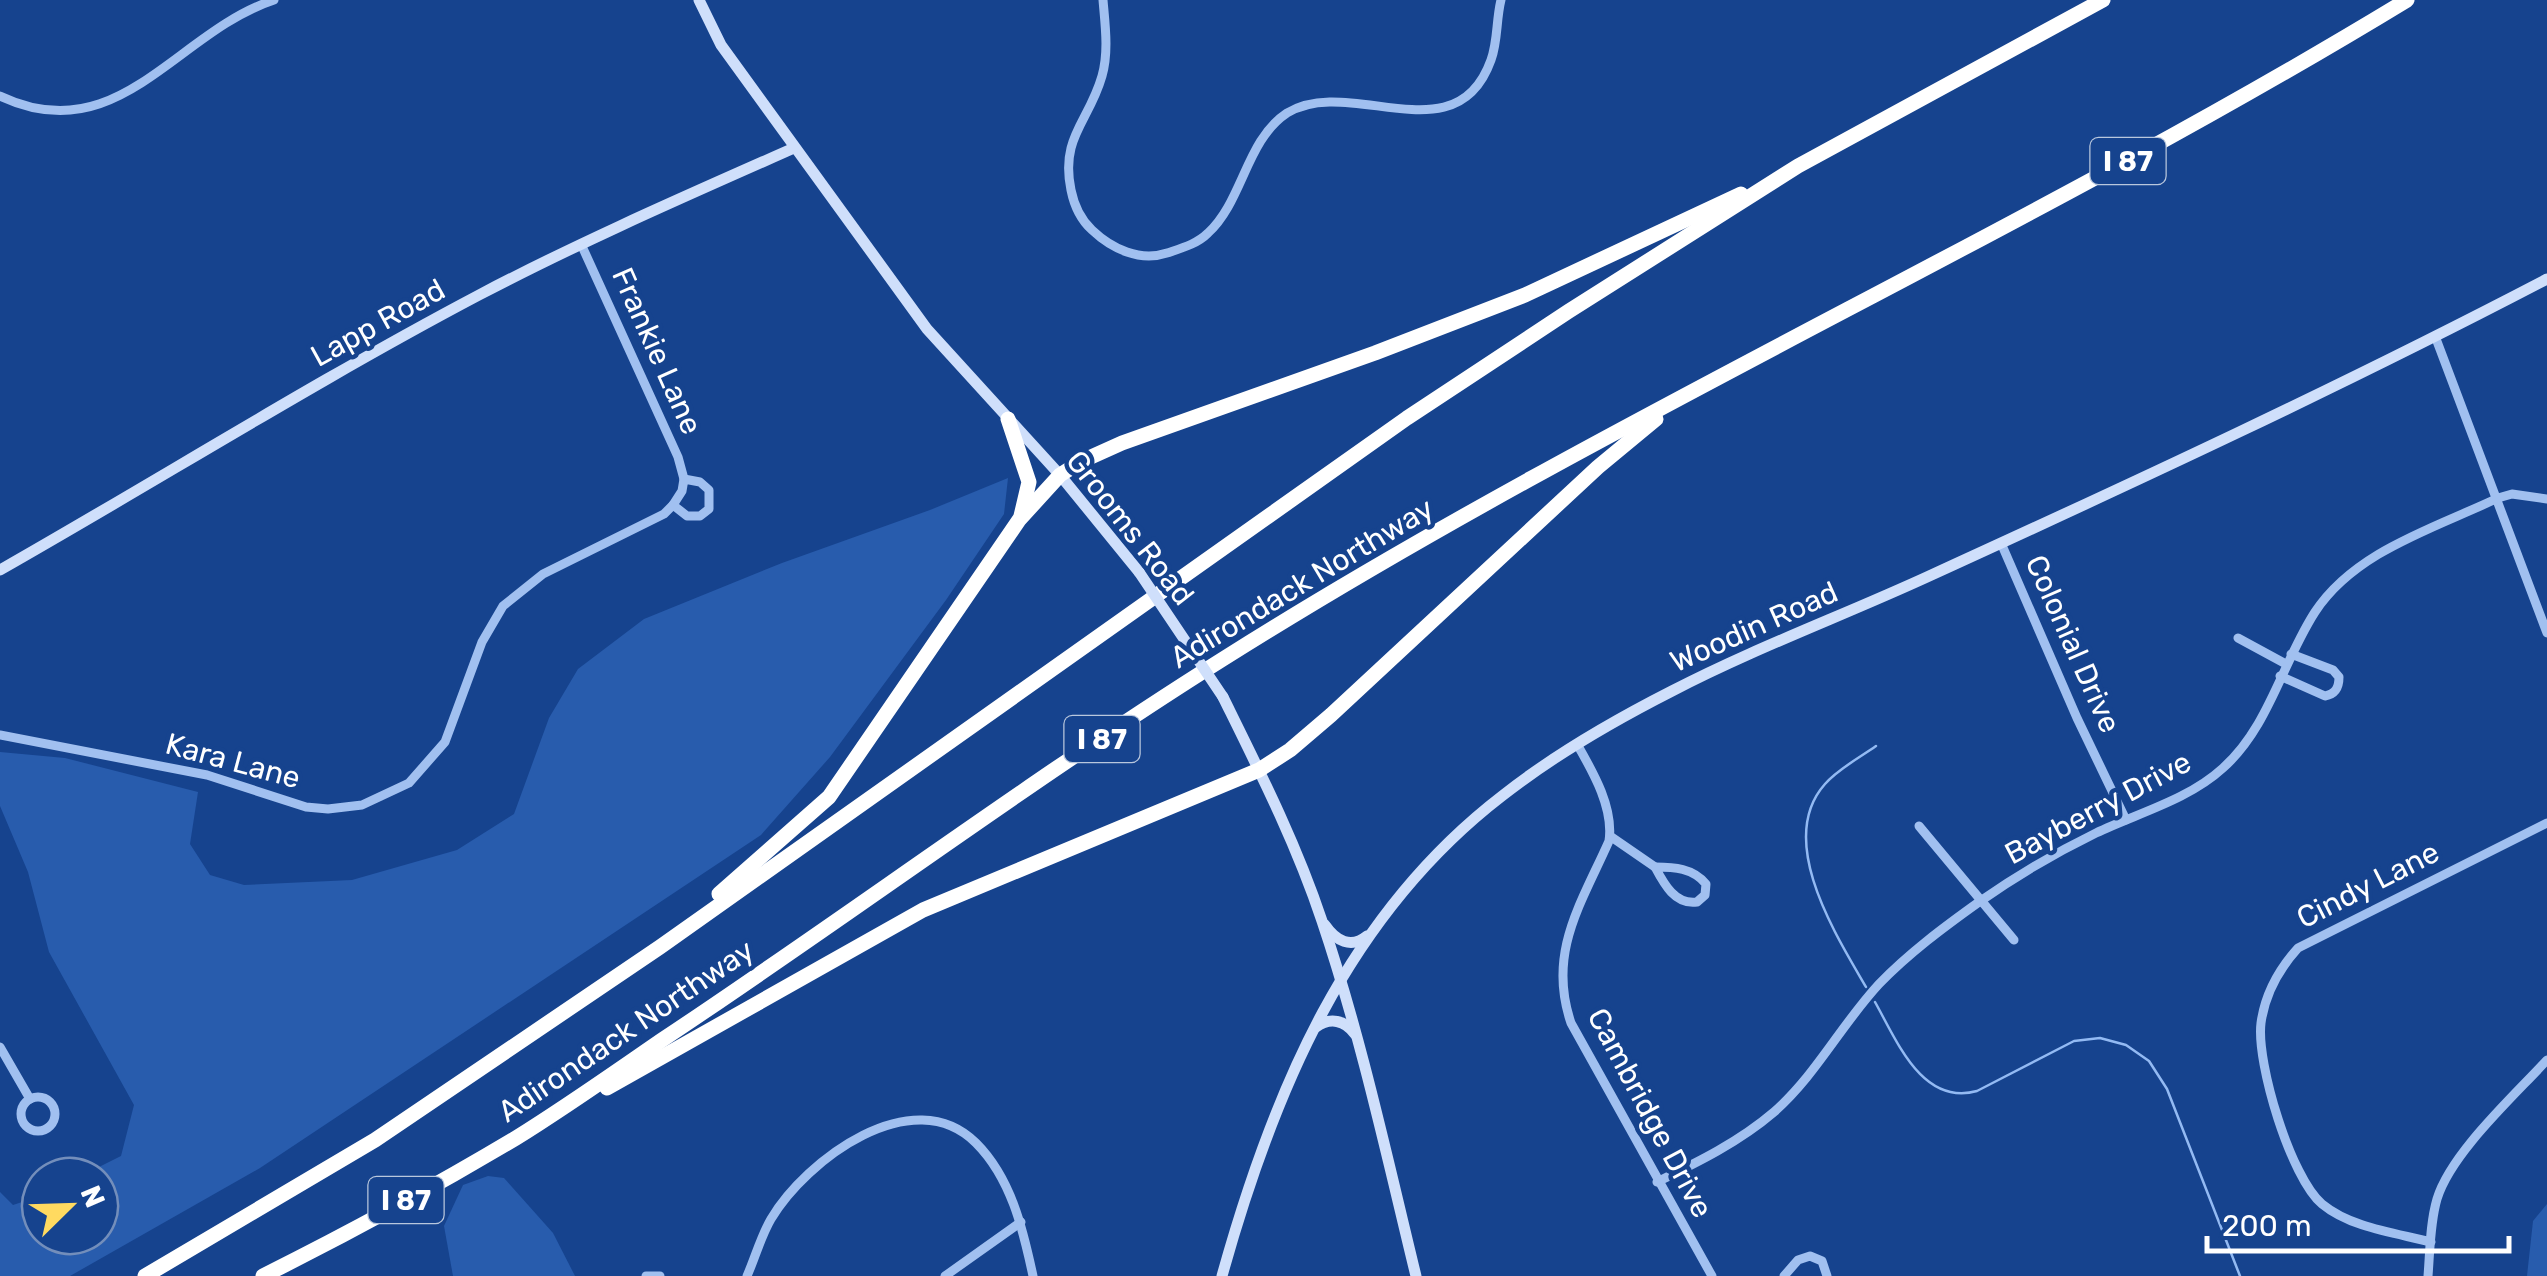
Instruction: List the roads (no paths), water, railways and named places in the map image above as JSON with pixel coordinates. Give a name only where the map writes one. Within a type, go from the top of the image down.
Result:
[{"type":"highway","name":"Adirondack Northway","points":[[145,1276],[375,1140],[660,947],[1407,418],[1798,166],[2104,0]]},
{"type":"highway","name":"Adirondack Northway","points":[[263,1276],[546,1119],[1222,659],[1378,566],[1682,397],[2204,120],[2407,0]]},
{"type":"highway","points":[[660,947],[829,796],[1020,520],[1060,476],[1122,443],[1524,295],[1798,166]]},
{"type":"highway","points":[[546,1119],[923,910],[1259,770],[1331,715],[1598,467],[1682,397]]},
{"type":"highway","points":[[1008,419],[1029,482],[1020,520]]},
{"type":"street","name":"Grooms Road","points":[[700,0],[722,45],[927,329],[1060,476],[1139,572],[1223,697],[1299,860],[1322,920],[1387,1150],[1416,1276]]},
{"type":"street","points":[[1102,0],[1106,62],[1094,98],[1067,154],[1071,193],[1079,215],[1092,230],[1123,251],[1148,258],[1190,245],[1208,234],[1228,209],[1272,126],[1291,111],[1316,103],[1354,102],[1426,111],[1465,96],[1477,85],[1491,60],[1501,0]]},
{"type":"street","points":[[0,96],[30,106],[69,110],[114,100],[233,18],[268,1]]},
{"type":"street","name":"Lapp Road","points":[[0,570],[477,296],[581,244],[794,148]]},
{"type":"street","name":"Frankie Lane","points":[[581,244],[678,457],[684,479]]},
{"type":"street","name":"Woodin Road","points":[[1222,1276],[1244,1198],[1284,1086],[1340,979],[1413,882],[1471,822],[1539,768],[1671,692],[1748,654],[2001,542],[2435,336],[2547,278]]},
{"type":"street","points":[[2435,336],[2547,633]]},
{"type":"street","points":[[673,505],[684,479]]},
{"type":"street","name":"Kara Lane","points":[[0,735],[207,775],[306,807],[328,809],[362,804],[409,783],[446,742],[482,642],[503,606],[543,574],[664,514],[673,505],[693,518],[709,508],[709,490],[700,482],[684,479]]},
{"type":"street","name":"Bayberry Drive","points":[[1658,1182],[1720,1151],[1774,1111],[1815,1069],[1879,984],[1921,945],[1979,902],[2028,869],[2186,793],[2224,767],[2252,736],[2315,612],[2346,576],[2379,554],[2498,498],[2512,494],[2547,499]]},
{"type":"street","name":"Colonial Drive","points":[[2001,542],[2126,820]]},
{"type":"street","points":[[2238,638],[2289,659],[2333,670],[2339,677],[2334,692],[2325,696],[2280,676]]},
{"type":"street","points":[[1577,744],[1606,808],[1610,836],[1655,867],[1666,886],[1682,900],[1690,903],[1705,895],[1706,884],[1692,873],[1655,867]]},
{"type":"street","name":"Cindy Lane","points":[[2432,1242],[2368,1226],[2326,1208],[2314,1197],[2304,1182],[2281,1123],[2260,1038],[2261,1020],[2272,983],[2298,948],[2547,823]]},
{"type":"street","points":[[1919,826],[2014,940]]},
{"type":"street","name":"Cambridge Drive","points":[[1610,836],[1562,955],[1561,989],[1571,1023],[1712,1276]]},
{"type":"street","points":[[1322,920],[1343,942],[1355,944],[1371,934]]},
{"type":"street","points":[[1312,1030],[1324,1021],[1336,1020],[1348,1025],[1356,1036]]},
{"type":"street","points":[[0,1047],[30,1099]]},
{"type":"street","points":[[2428,1276],[2436,1202],[2457,1163],[2547,1060]]},
{"type":"street","points":[[747,1276],[771,1218],[803,1180],[835,1151],[895,1122],[951,1126],[966,1134],[993,1162],[1021,1222],[1033,1276]]},
{"type":"street","points":[[946,1276],[1021,1222]]},
{"type":"street","points":[[1784,1276],[1798,1260],[1810,1256],[1822,1261],[1828,1276]]},
{"type":"street","points":[[646,1276],[660,1276]]},
{"type":"waterway","points":[[1866,987],[1816,887],[1806,832],[1811,807],[1825,784],[1876,746]]},
{"type":"waterway","points":[[1875,1002],[1914,1067],[1941,1089],[1958,1093],[1977,1091],[2074,1041],[2100,1038],[2126,1045],[2149,1061],[2167,1089],[2240,1276]]}]
